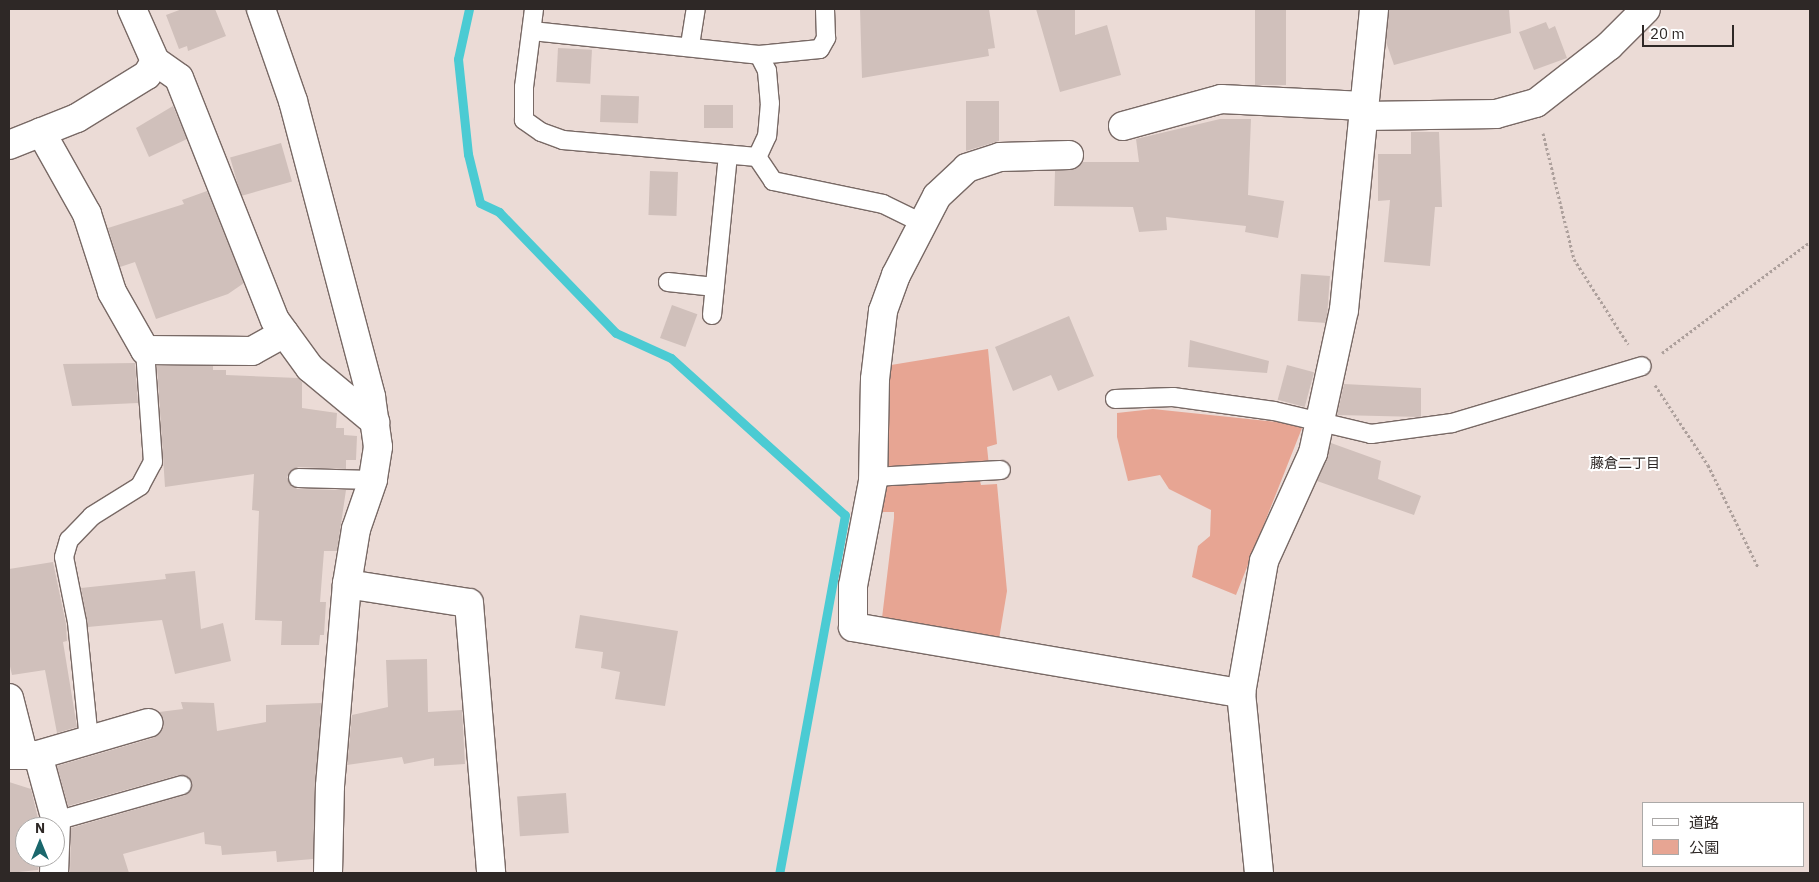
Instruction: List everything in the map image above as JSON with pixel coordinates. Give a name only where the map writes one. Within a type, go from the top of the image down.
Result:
[{"type":"street","points":[[132,9],[155,61],[179,78],[275,320],[310,368],[374,422]]},
{"type":"street","points":[[261,9],[293,101],[338,264],[378,447],[373,480],[356,529],[347,584],[330,786],[328,873]]},
{"type":"street","points":[[1259,873],[1241,693],[1264,561],[1313,453],[1344,310],[1374,9]]},
{"type":"street","points":[[1123,126],[1221,99],[1363,111],[1496,114],[1536,103],[1609,46],[1646,9]]},
{"type":"street","points":[[9,145],[121,95],[148,75],[155,61]]},
{"type":"street","points":[[41,132],[87,214],[112,292],[145,350],[252,351],[284,333]]},
{"type":"street","points":[[1069,155],[1000,156],[967,168],[937,196],[922,223],[883,311],[875,379],[873,477],[853,586],[853,626],[1241,693]]},
{"type":"street","points":[[347,584],[469,603],[491,873]]},
{"type":"street","points":[[9,698],[23,755],[54,817]]},
{"type":"street","points":[[23,755],[89,740],[148,723]]},
{"type":"lane","points":[[534,9],[524,120],[541,132],[563,140],[728,156],[757,156]]},
{"type":"lane","points":[[690,45],[696,9]]},
{"type":"lane","points":[[532,31],[690,45],[760,55],[820,48],[826,38],[825,9]]},
{"type":"lane","points":[[757,156],[766,136],[770,103],[766,70],[760,55]]},
{"type":"lane","points":[[712,315],[728,156]]},
{"type":"lane","points":[[757,156],[773,181],[883,204],[922,223]]},
{"type":"lane","points":[[668,282],[715,287]]},
{"type":"lane","points":[[89,740],[77,622],[64,557],[69,540],[92,516],[140,486],[153,462],[145,350]]},
{"type":"lane","points":[[1115,399],[1173,397],[1274,412],[1371,434],[1452,423],[1642,366]]},
{"type":"lane","points":[[873,477],[1001,470]]},
{"type":"lane","points":[[298,478],[373,480]]},
{"type":"lane","points":[[65,818],[182,785]]},
{"type":"path","points":[[1536,103],[1574,260],[1708,465],[1758,567]]},
{"type":"path","points":[[1642,366],[1700,328],[1773,267],[1810,242]]},
{"type":"green space","points":[[988,349],[997,444],[987,447],[989,466],[887,473],[885,366]]},
{"type":"green space","points":[[1153,409],[1297,424],[1302,428],[1236,595],[1192,577],[1198,546],[1210,536],[1211,510],[1169,489],[1160,475],[1128,481],[1117,437],[1117,413]]},
{"type":"green space","points":[[979,477],[981,485],[997,484],[1007,591],[999,639],[882,618],[894,518],[894,512],[882,512],[887,483]]},
{"type":"building","points":[[182,9],[215,9],[226,36],[188,51],[187,46],[179,49],[166,15]]},
{"type":"building","points":[[860,9],[989,9],[995,48],[988,49],[989,56],[862,78]]},
{"type":"building","points":[[1036,9],[1075,9],[1075,35],[1107,25],[1121,75],[1060,92]]},
{"type":"building","points":[[1255,9],[1286,9],[1286,85],[1255,85]]},
{"type":"building","points":[[1389,9],[1509,9],[1511,33],[1394,65],[1386,42]]},
{"type":"building","points":[[1546,22],[1549,29],[1555,26],[1567,58],[1534,70],[1519,32]]},
{"type":"building","points":[[558,48],[592,50],[590,84],[556,82]]},
{"type":"building","points":[[601,95],[639,96],[638,123],[600,122]]},
{"type":"building","points":[[966,101],[999,101],[999,141],[966,151]]},
{"type":"building","points":[[704,105],[733,105],[733,128],[704,128]]},
{"type":"building","points":[[173,106],[187,139],[149,157],[136,128]]},
{"type":"building","points":[[1220,119],[1251,119],[1248,195],[1284,201],[1278,238],[1245,232],[1246,226],[1166,217],[1167,230],[1139,232],[1133,207],[1054,206],[1055,171],[1077,168],[1083,162],[1139,162],[1136,139]]},
{"type":"building","points":[[1411,132],[1439,132],[1442,207],[1435,207],[1430,266],[1384,262],[1390,200],[1378,201],[1378,154],[1411,154]]},
{"type":"building","points":[[281,143],[292,181],[241,196],[230,158]]},
{"type":"building","points":[[650,171],[678,172],[676,216],[648,215]]},
{"type":"building","points":[[207,191],[244,283],[228,294],[156,319],[135,262],[120,267],[108,228],[184,204],[182,200]]},
{"type":"building","points":[[1301,274],[1330,276],[1327,323],[1298,321]]},
{"type":"building","points":[[672,305],[697,314],[685,347],[660,338]]},
{"type":"building","points":[[1069,316],[1094,376],[1058,391],[1051,375],[1013,391],[995,347]]},
{"type":"building","points":[[1190,340],[1269,361],[1267,373],[1188,367]]},
{"type":"building","points":[[135,363],[138,403],[72,406],[63,364]]},
{"type":"building","points":[[1287,365],[1314,372],[1305,407],[1278,400]]},
{"type":"building","points":[[157,366],[213,366],[213,370],[226,370],[226,375],[298,378],[302,382],[302,408],[337,413],[336,428],[344,428],[344,435],[357,436],[356,460],[346,460],[346,469],[298,467],[287,477],[297,489],[346,490],[337,551],[324,551],[320,602],[326,602],[324,635],[320,635],[319,645],[281,645],[282,621],[255,620],[259,511],[252,510],[254,474],[165,487]]},
{"type":"building","points":[[1344,384],[1421,388],[1421,417],[1337,415]]},
{"type":"building","points":[[1331,443],[1381,461],[1378,479],[1421,496],[1414,515],[1317,481]]},
{"type":"building","points":[[53,562],[66,624],[67,641],[63,642],[77,727],[57,733],[45,670],[12,675],[9,662],[9,569]]},
{"type":"building","points":[[195,571],[201,629],[223,623],[231,661],[175,674],[162,620],[88,627],[81,588],[166,579],[165,574]]},
{"type":"building","points":[[580,615],[678,631],[665,706],[615,699],[620,672],[601,668],[603,652],[575,648]]},
{"type":"building","points":[[427,659],[428,712],[462,710],[465,764],[434,766],[434,758],[404,764],[402,757],[347,765],[352,715],[388,707],[386,660]]},
{"type":"building","points":[[181,702],[214,703],[217,731],[266,722],[266,705],[321,703],[313,859],[277,862],[276,851],[222,855],[221,846],[205,844],[204,832],[123,854],[129,873],[70,873],[71,828],[185,795],[192,783],[179,775],[68,806],[57,766],[153,738],[163,727],[159,712],[183,709]]},
{"type":"building","points":[[9,782],[31,789],[38,817],[15,817],[15,867],[38,867],[38,870],[9,873]]},
{"type":"building","points":[[566,793],[569,833],[520,836],[517,796]]},
{"type":"waterway","points":[[469,9],[458,59],[468,154],[480,203],[499,212],[616,333],[671,358],[845,515],[779,873]]},
{"type":"district","name":"藤倉二丁目","points":[[1625,463]]}]
